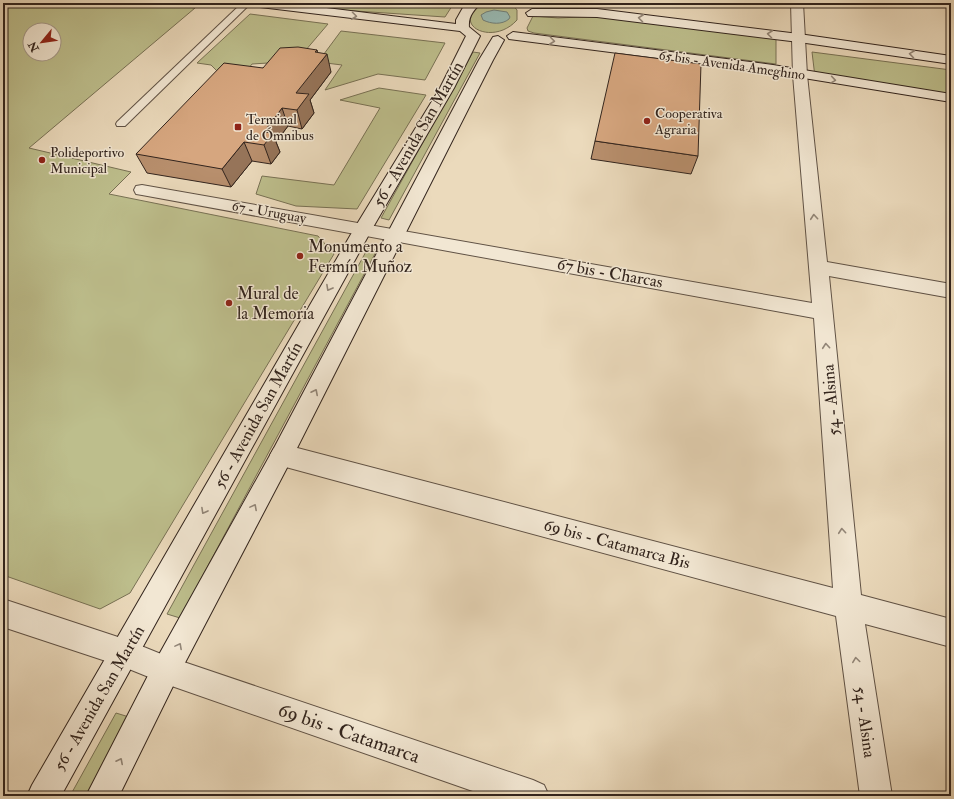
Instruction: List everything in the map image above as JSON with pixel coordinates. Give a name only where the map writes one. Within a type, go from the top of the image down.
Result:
[{"type":"main road","name":"65 bis - Avenida Ameghino","points":[[260,3],[505,38],[773,69],[800,75],[951,98]]},
{"type":"main road","name":"56 - Avenida San Martín","points":[[102,796],[145,661],[363,229],[447,88],[468,32],[462,20],[469,7],[474,3]]},
{"type":"main road","name":"54 - Alsina","points":[[797,3],[800,75],[823,312],[848,604],[876,796]]},
{"type":"main road","points":[[505,38],[520,34],[527,29],[533,21],[529,8],[580,14],[597,13],[799,38],[951,60]]},
{"type":"main road","name":"56 - Avenida San Martín","points":[[43,796],[145,661],[282,455],[486,60],[505,38]]},
{"type":"main road","name":"67 - Uruguay","points":[[142,190],[396,235]]},
{"type":"main road","name":"67 bis - Charcas","points":[[396,235],[823,312]]},
{"type":"main road","points":[[818,267],[951,291]]},
{"type":"main road","name":"69 bis - Catamarca Bis","points":[[282,455],[848,604],[951,633]]},
{"type":"main road","name":"69 bis - Catamarca","points":[[3,613],[532,796]]},
{"type":"lane","points":[[121,124],[247,3]]},
{"type":"green space","points":[[3,3],[161,3],[195,8],[29,148],[131,172],[109,194],[318,236],[334,254],[130,593],[100,609],[3,575]]},
{"type":"green space","points":[[267,3],[454,3],[445,17],[267,5]]},
{"type":"green space","points":[[485,3],[511,3],[517,10],[517,20],[507,28],[496,32],[477,30],[472,25],[470,18],[474,11]]},
{"type":"green space","points":[[250,14],[328,24],[305,51],[268,63],[252,64],[245,73],[219,73],[211,65],[197,63]]},
{"type":"green space","points":[[533,16],[558,18],[602,16],[776,38],[776,64],[534,33],[528,31],[527,28]]},
{"type":"green space","points":[[341,31],[445,43],[425,80],[378,74],[325,90],[342,65],[318,62]]},
{"type":"green space","points":[[473,52],[480,53],[389,220],[381,218]]},
{"type":"green space","points":[[812,52],[951,70],[951,95],[815,77]]},
{"type":"green space","points":[[379,88],[426,95],[357,209],[296,206],[256,194],[262,176],[334,185],[380,108],[340,100]]},
{"type":"green space","points":[[368,248],[377,250],[180,618],[167,614]]},
{"type":"green space","points":[[116,713],[129,717],[87,796],[70,796]]},
{"type":"water","points":[[494,10],[507,12],[510,17],[509,19],[496,23],[483,20],[481,15]]},
{"type":"building","name":"Terminal de Ómnibus","points":[[298,47],[317,50],[315,52],[327,54],[296,93],[309,94],[297,110],[282,108],[264,132],[273,133],[264,145],[244,142],[222,169],[136,154],[224,63],[263,68],[280,48]]},
{"type":"building","name":"Cooperativa Agraria","points":[[615,53],[701,64],[698,156],[595,141]]},
{"type":"place","name":"Cooperativa Agraria","points":[[647,121]]},
{"type":"place","name":"Terminal de Ómnibus","points":[[238,127]]},
{"type":"place","name":"Polideportivo Municipal","points":[[42,160]]},
{"type":"place","name":"Monumento a Fermín Muñoz","points":[[300,256]]},
{"type":"place","name":"Mural de la Memoria","points":[[229,303]]}]
